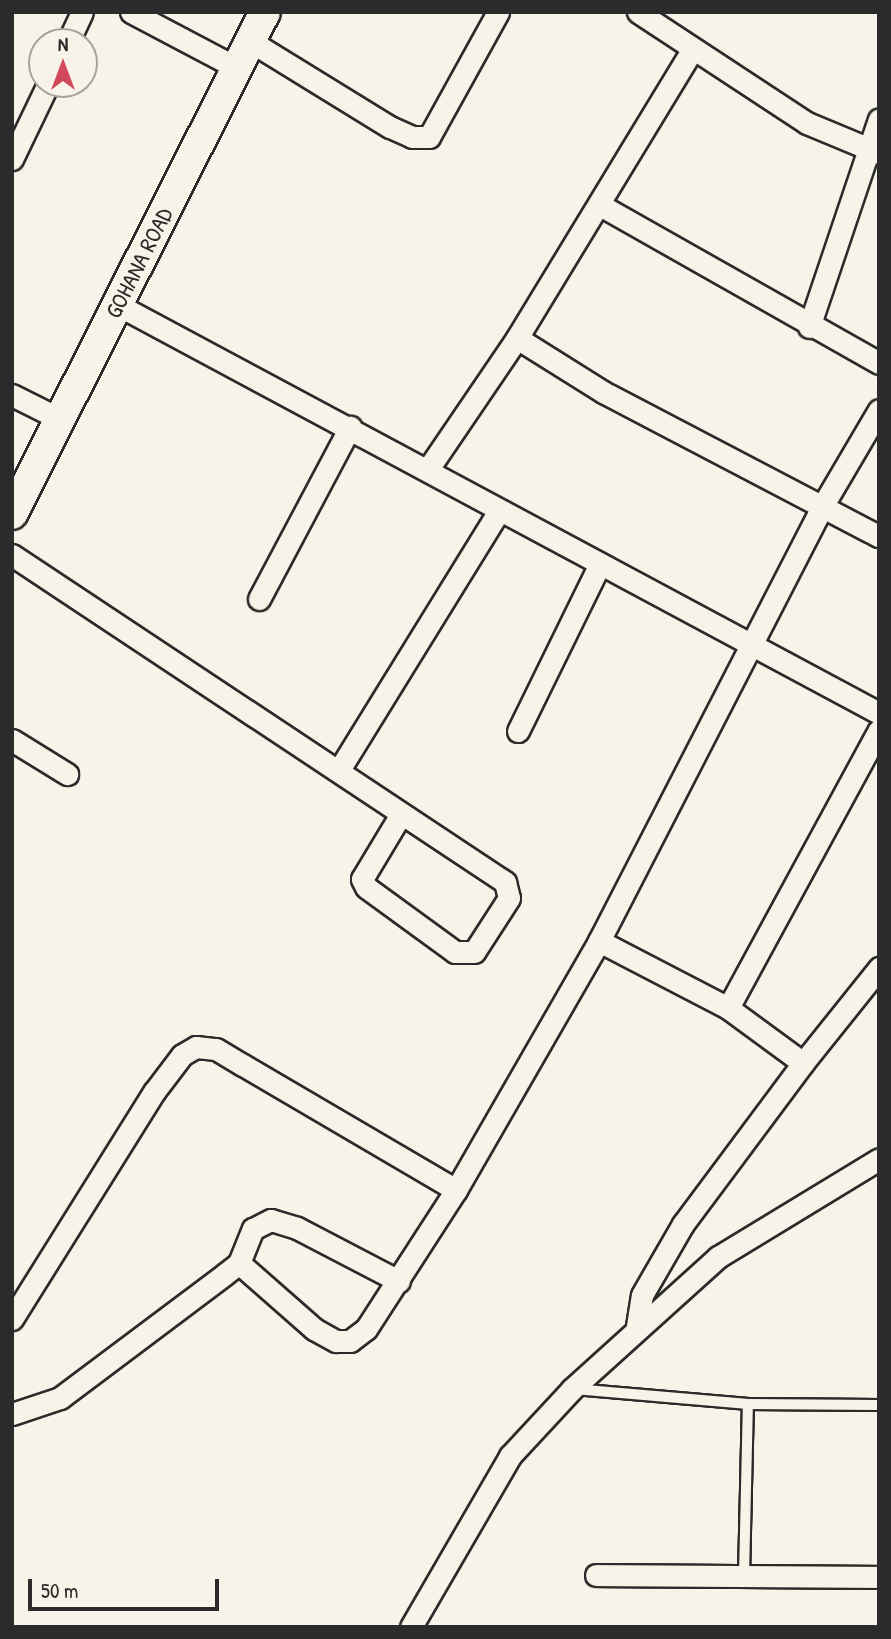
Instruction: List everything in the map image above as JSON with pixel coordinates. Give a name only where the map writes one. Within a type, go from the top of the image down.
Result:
[{"type":"main road","name":"GOHANA ROAD","points":[[12,514],[265,12]]},
{"type":"street","points":[[75,28],[82,12]]},
{"type":"street","points":[[131,12],[237,68]]},
{"type":"street","points":[[250,41],[390,127],[412,137],[429,137],[498,12]]},
{"type":"street","points":[[638,12],[807,123],[874,152]]},
{"type":"street","points":[[428,469],[517,338],[693,48]]},
{"type":"street","points":[[12,159],[41,98]]},
{"type":"street","points":[[808,327],[874,152],[879,119]]},
{"type":"street","points":[[600,205],[808,327],[879,363]]},
{"type":"street","points":[[118,305],[428,469],[599,566],[879,713]]},
{"type":"street","points":[[517,338],[603,392],[879,536]]},
{"type":"street","points":[[12,395],[60,419]]},
{"type":"street","points":[[239,1263],[314,1329],[336,1341],[350,1341],[366,1329],[456,1190],[599,941],[823,505],[879,410]]},
{"type":"street","points":[[259,599],[350,428]]},
{"type":"street","points":[[339,770],[499,511]]},
{"type":"street","points":[[12,555],[505,882],[509,898],[474,952],[455,952],[366,887],[362,879],[401,814]]},
{"type":"street","points":[[518,731],[599,566]]},
{"type":"street","points":[[728,1008],[879,730]]},
{"type":"street","points":[[12,740],[67,774]]},
{"type":"street","points":[[599,941],[728,1008],[803,1063]]},
{"type":"street","points":[[637,1326],[642,1295],[683,1224],[803,1063],[879,968]]},
{"type":"street","points":[[12,1319],[20,1292],[154,1092],[182,1055],[196,1047],[216,1049],[456,1190]]},
{"type":"street","points":[[411,1627],[510,1456],[572,1389],[637,1326],[718,1257],[879,1159]]},
{"type":"street","points":[[12,1414],[60,1398],[239,1263],[253,1229],[271,1220],[297,1227],[399,1281]]},
{"type":"street","points":[[596,1575],[879,1577]]},
{"type":"lane","points":[[572,1389],[748,1404],[879,1405]]},
{"type":"lane","points":[[744,1576],[748,1404]]}]
